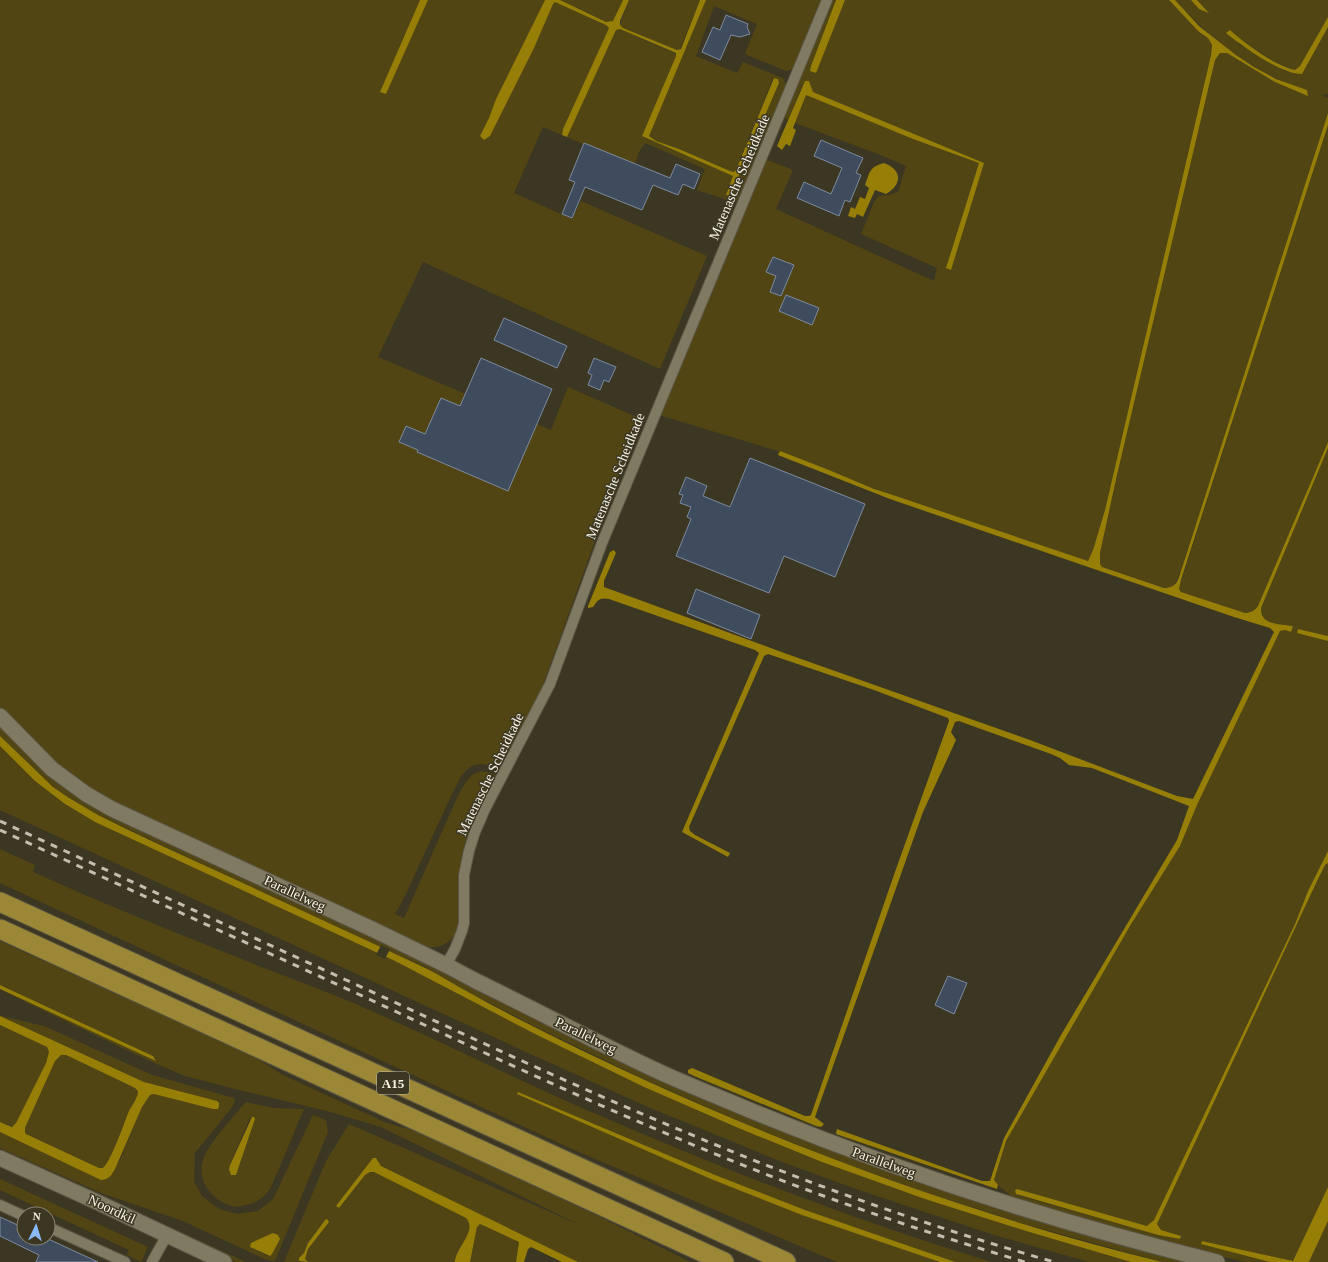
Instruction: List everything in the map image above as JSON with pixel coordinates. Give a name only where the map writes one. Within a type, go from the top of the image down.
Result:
[{"type":"highway","name":"A15","points":[[0,902],[786,1262]]},
{"type":"highway","name":"A15","points":[[0,929],[724,1262]]},
{"type":"street","name":"Matenasche Scheidkade","points":[[446,965],[455,949],[464,923],[464,875],[469,851],[476,832],[486,809],[550,684],[602,543],[827,0]]},
{"type":"street","name":"Parallelweg","points":[[0,716],[52,769],[81,791],[112,809],[446,965],[662,1073],[792,1128],[926,1178],[1136,1242],[1217,1262]]},
{"type":"street","name":"Noordkil","points":[[0,1158],[165,1238],[202,1262]]},
{"type":"street","name":"Noordkil","points":[[0,1167],[224,1262]]},
{"type":"street","points":[[0,1205],[16,1212]]},
{"type":"street","points":[[56,1231],[125,1262]]},
{"type":"street","points":[[152,1262],[165,1238]]},
{"type":"shaded area","points":[[0,0],[420,0],[381,91],[386,94],[428,0],[545,0],[496,99],[480,136],[484,139],[490,136],[534,48],[553,3],[555,2],[584,14],[599,21],[609,28],[563,129],[562,135],[543,127],[514,193],[572,219],[581,201],[707,256],[660,369],[423,262],[378,357],[551,430],[568,387],[639,418],[546,677],[537,698],[508,756],[501,765],[474,765],[461,776],[404,898],[395,914],[404,918],[456,800],[466,782],[475,773],[487,772],[495,775],[496,779],[466,841],[460,871],[457,928],[453,938],[443,945],[427,947],[114,802],[66,773],[0,709]]},
{"type":"shaded area","points":[[420,0],[428,0],[386,94],[380,92]]},
{"type":"shaded area","points":[[545,0],[560,0],[606,22],[613,21],[623,0],[629,0],[620,21],[620,25],[623,28],[677,50],[681,49],[700,0],[706,0],[649,136],[656,141],[734,172],[774,78],[778,79],[779,83],[730,196],[726,195],[733,176],[642,136],[676,53],[620,29],[616,30],[567,137],[562,135],[563,129],[609,28],[606,25],[555,2],[490,136],[484,140],[480,136],[496,99]]},
{"type":"shaded area","points":[[560,0],[623,0],[613,22],[606,22]]},
{"type":"shaded area","points":[[629,0],[700,0],[680,49],[677,50],[623,28],[620,25]]},
{"type":"shaded area","points":[[706,0],[821,0],[793,69],[786,71],[745,54],[757,24],[714,6],[696,56],[737,73],[743,62],[783,78],[786,85],[744,188],[737,200],[733,202],[697,190],[705,169],[645,143],[639,152],[634,166],[567,137],[616,30],[620,29],[676,54],[642,136],[733,176],[726,195],[730,196],[779,83],[778,79],[773,78],[734,172],[656,141],[649,136]]},
{"type":"shaded area","points":[[832,0],[836,0],[811,66],[815,73],[845,0],[1169,0],[1199,32],[1208,38],[1212,45],[1211,55],[1105,510],[1093,550],[1088,561],[874,489],[778,451],[659,415],[765,159],[793,170],[776,209],[934,281],[937,268],[861,234],[874,202],[879,196],[898,192],[906,166],[795,123],[806,95],[913,139],[979,163],[946,268],[984,163],[813,92],[809,81],[802,86],[788,120],[783,117]]},
{"type":"shaded area","points":[[836,0],[845,0],[816,73],[810,71],[811,66]]},
{"type":"shaded area","points":[[1169,0],[1175,0],[1199,26],[1236,55],[1276,79],[1307,90],[1308,96],[1275,82],[1227,53],[1220,53],[1215,60],[1117,475],[1100,553],[1100,564],[1102,567],[1164,588],[1169,588],[1177,582],[1328,113],[1328,125],[1181,580],[1179,589],[1181,592],[1245,613],[1251,612],[1255,609],[1258,606],[1328,442],[1328,448],[1261,608],[1262,614],[1267,621],[1293,626],[1291,632],[1285,630],[1280,631],[1197,805],[1180,846],[1130,926],[1006,1141],[994,1180],[998,1185],[997,1189],[836,1134],[837,1129],[982,1181],[990,1181],[1004,1138],[1061,1035],[1177,840],[1189,806],[1092,768],[1069,765],[1060,758],[1051,754],[959,721],[955,722],[951,732],[956,740],[923,812],[815,1117],[824,1124],[821,1127],[816,1126],[694,1076],[688,1073],[688,1070],[692,1068],[805,1116],[811,1115],[949,721],[948,718],[874,690],[768,654],[764,656],[689,827],[690,831],[695,835],[730,853],[728,857],[682,832],[759,653],[755,650],[606,598],[598,601],[593,607],[588,608],[588,606],[610,552],[614,550],[616,553],[604,581],[604,587],[1030,740],[1177,796],[1193,799],[1274,632],[1270,628],[890,499],[778,455],[780,451],[874,489],[1088,561],[1093,550],[1105,510],[1211,55],[1212,45],[1208,38],[1199,32]]},
{"type":"shaded area","points":[[1175,0],[1191,0],[1199,9],[1207,10],[1197,0],[1328,0],[1328,17],[1300,66],[1295,70],[1279,64],[1261,53],[1230,30],[1239,44],[1283,70],[1295,74],[1302,74],[1328,27],[1328,94],[1321,95],[1328,98],[1328,113],[1182,568],[1175,585],[1171,588],[1165,588],[1102,567],[1100,564],[1100,553],[1215,60],[1220,53],[1227,53],[1275,82],[1307,95],[1307,90],[1275,78],[1234,54],[1209,34]]},
{"type":"shaded area","points":[[1191,0],[1197,0],[1209,13],[1199,9]]},
{"type":"shaded area","points":[[1328,17],[1328,27],[1302,74],[1284,70],[1273,65],[1262,59],[1226,33],[1230,30],[1261,54],[1287,68],[1295,70],[1300,66]]},
{"type":"shaded area","points":[[805,81],[809,81],[813,92],[984,163],[951,270],[946,268],[979,163],[913,139],[806,95],[793,128],[796,130],[790,146],[786,144],[782,150],[777,146]]},
{"type":"shaded area","points":[[1328,125],[1328,442],[1258,606],[1251,613],[1245,613],[1181,592],[1179,589]]},
{"type":"shaded area","points":[[884,163],[895,170],[897,174],[898,178],[895,186],[886,194],[875,190],[863,217],[857,214],[855,218],[848,216],[851,207],[855,209],[860,197],[865,199],[869,188],[865,185],[869,173],[875,166]]},
{"type":"shaded area","points":[[1328,448],[1328,636],[1299,629],[1297,632],[1328,641],[1328,851],[1308,891],[1295,924],[1154,1220],[1147,1226],[1017,1189],[1015,1190],[1020,1196],[1158,1235],[1180,1239],[1181,1236],[1161,1230],[1157,1224],[1318,879],[1325,865],[1328,863],[1328,1187],[1293,1262],[1246,1262],[1178,1246],[1017,1201],[994,1180],[1006,1141],[1130,926],[1180,846],[1197,805],[1280,631],[1285,630],[1291,632],[1293,626],[1267,621],[1262,614],[1261,608]]},
{"type":"shaded area","points":[[1298,629],[1328,636],[1328,641],[1297,633]]},
{"type":"shaded area","points":[[0,725],[41,767],[660,1079],[1192,1262],[1162,1262],[1028,1225],[925,1192],[825,1156],[739,1121],[648,1081],[540,1029],[470,993],[423,966],[98,815],[68,798],[41,776],[0,736]]},
{"type":"shaded area","points":[[0,736],[53,787],[98,815],[426,968],[535,1028],[647,1081],[772,1135],[900,1184],[1031,1226],[1162,1262],[1131,1262],[925,1199],[822,1162],[644,1087],[537,1035],[395,961],[95,822],[65,804],[35,781],[0,746]]},
{"type":"shaded area","points":[[0,746],[35,781],[65,804],[95,822],[395,961],[537,1035],[644,1087],[736,1127],[1026,1231],[1131,1262],[1089,1262],[994,1235],[856,1189],[782,1162],[648,1107],[537,1057],[0,810]]},
{"type":"shaded area","points":[[0,849],[35,865],[33,872],[177,933],[351,1002],[573,1104],[676,1148],[885,1228],[992,1262],[837,1262],[572,1149],[0,883]]},
{"type":"shaded area","points":[[1328,851],[1328,863],[1325,865],[1318,879],[1157,1224],[1161,1230],[1181,1236],[1180,1239],[1158,1235],[1016,1194],[1015,1190],[1017,1189],[1147,1226],[1154,1220],[1295,924],[1308,891]]},
{"type":"shaded area","points":[[0,941],[253,1056],[283,1075],[384,1122],[415,1130],[602,1218],[690,1262],[578,1262],[381,1166],[376,1158],[373,1158],[336,1207],[339,1208],[365,1175],[370,1172],[377,1173],[466,1218],[469,1222],[469,1231],[455,1256],[455,1262],[308,1262],[305,1259],[308,1249],[329,1222],[308,1243],[304,1253],[299,1258],[299,1261],[301,1262],[284,1262],[326,1161],[349,1124],[582,1226],[381,1127],[327,1111],[185,1076],[0,990],[156,1060],[153,1056],[0,985]]},
{"type":"shaded area","points":[[0,985],[153,1056],[156,1061],[0,989]]},
{"type":"shaded area","points":[[0,1016],[144,1082],[217,1101],[219,1103],[218,1109],[154,1094],[150,1095],[142,1107],[115,1169],[108,1178],[101,1180],[0,1132],[0,1122],[12,1127],[16,1123],[46,1063],[49,1052],[47,1047],[0,1025]],"holes":[[[61,1055],[66,1055],[131,1086],[138,1091],[136,1099],[129,1111],[113,1150],[103,1168],[99,1168],[26,1134],[25,1132],[25,1128],[55,1061]]]},
{"type":"shaded area","points":[[1,1016],[44,1026],[152,1075],[234,1098],[235,1101],[232,1107],[195,1153],[194,1181],[202,1196],[219,1209],[237,1214],[258,1211],[273,1199],[313,1115],[326,1120],[328,1132],[275,1261],[267,1260],[183,1221],[101,1193],[0,1148],[0,1132],[104,1180],[120,1160],[142,1107],[150,1095],[154,1094],[218,1109],[219,1105],[197,1096],[144,1082]],"holes":[[[259,1240],[272,1254],[268,1256],[250,1247],[253,1242]]]},
{"type":"shaded area","points":[[0,1025],[47,1047],[49,1052],[46,1063],[16,1123],[13,1126],[0,1122]]},
{"type":"shaded area","points":[[61,1055],[66,1055],[135,1088],[138,1091],[136,1099],[129,1111],[113,1150],[103,1168],[99,1168],[26,1134],[25,1129],[55,1061]]},
{"type":"shaded area","points":[[518,1092],[715,1175],[805,1210],[955,1262],[940,1262],[802,1215],[711,1179],[517,1094]]},
{"type":"shaded area","points":[[246,1102],[273,1108],[304,1109],[268,1192],[263,1197],[244,1206],[232,1206],[218,1200],[208,1189],[204,1182],[201,1168],[210,1146]],"holes":[[[250,1118],[255,1120],[236,1175],[230,1164]]]},
{"type":"shaded area","points":[[252,1117],[255,1119],[236,1175],[231,1175],[229,1169],[230,1165]]},
{"type":"shaded area","points":[[373,1158],[376,1158],[381,1166],[578,1262],[562,1262],[531,1247],[528,1249],[524,1262],[516,1262],[519,1242],[480,1224],[477,1227],[470,1262],[455,1262],[458,1251],[468,1234],[469,1223],[466,1218],[374,1172],[370,1172],[365,1175],[339,1208],[336,1206]]},
{"type":"shaded area","points":[[0,1179],[148,1247],[141,1262],[127,1255],[129,1250],[56,1216],[56,1206],[34,1206],[0,1190]]},
{"type":"shaded area","points":[[1328,1187],[1328,1221],[1309,1262],[1270,1262],[1201,1244],[1202,1241],[1293,1261]]},
{"type":"shaded area","points":[[326,1219],[329,1222],[308,1249],[305,1259],[308,1262],[299,1261],[299,1258],[304,1253],[308,1243]]},
{"type":"shaded area","points":[[1328,1221],[1328,1262],[1309,1262]]},
{"type":"shaded area","points":[[480,1224],[519,1242],[516,1262],[470,1262],[477,1227]]},
{"type":"shaded area","points":[[175,1231],[178,1231],[246,1262],[236,1262],[174,1234]]},
{"type":"shaded area","points":[[273,1233],[278,1235],[280,1239],[270,1256],[250,1247],[251,1243]]},
{"type":"pier","points":[[381,945],[390,949],[385,959],[376,955]]},
{"type":"building","points":[[726,15],[748,24],[747,27],[750,34],[740,37],[731,35],[720,60],[702,52],[713,27],[720,30]]},
{"type":"building","points":[[821,140],[863,158],[856,173],[861,175],[855,190],[850,202],[845,200],[839,216],[797,198],[804,182],[831,194],[842,168],[814,156]]},
{"type":"building","points":[[584,143],[670,178],[676,164],[700,174],[694,189],[683,184],[678,195],[653,185],[642,210],[585,187],[572,218],[562,214],[575,182],[569,180]]},
{"type":"building","points":[[773,257],[794,265],[781,296],[770,292],[776,276],[766,272]]},
{"type":"building","points":[[786,295],[819,308],[812,325],[779,311]]},
{"type":"building","points":[[504,318],[567,346],[557,368],[494,340]]},
{"type":"building","points":[[481,358],[552,389],[508,491],[417,452],[418,450],[399,442],[406,426],[425,434],[441,398],[460,406]]},
{"type":"building","points":[[594,358],[616,367],[609,382],[604,380],[600,390],[588,385],[592,375],[588,373]]},
{"type":"building","points":[[750,458],[865,504],[835,577],[784,556],[769,593],[676,556],[691,519],[687,517],[691,507],[680,503],[683,495],[679,494],[686,477],[707,486],[703,496],[730,507]]},
{"type":"building","points":[[696,589],[760,615],[751,639],[687,613]]},
{"type":"building","points":[[948,976],[967,983],[954,1014],[935,1005]]},
{"type":"building","points":[[0,1217],[16,1224],[16,1244],[0,1236]]},
{"type":"building","points":[[56,1243],[98,1262],[36,1262],[39,1255],[21,1246],[56,1246]]},
{"type":"railway","points":[[0,821],[538,1068],[611,1101],[730,1151],[867,1203],[960,1234],[1054,1262]]},
{"type":"railway","points":[[0,830],[525,1071],[681,1140],[845,1204],[1025,1262]]}]
